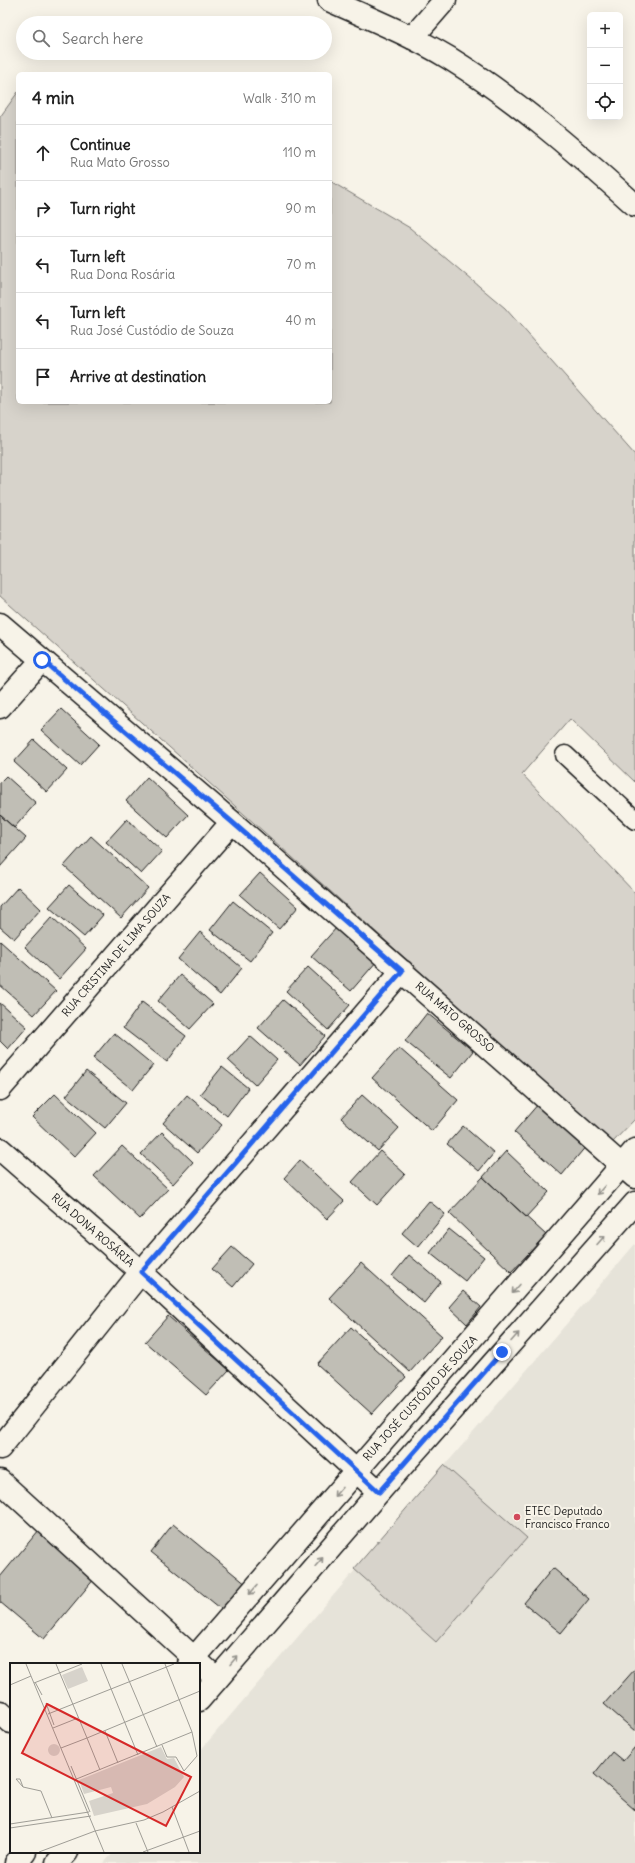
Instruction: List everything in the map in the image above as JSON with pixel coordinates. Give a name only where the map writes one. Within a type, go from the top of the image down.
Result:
[{"type":"street","points":[[329,0],[412,38],[448,58],[507,96],[582,158],[635,205]]},
{"type":"street","points":[[412,38],[445,0]]},
{"type":"street","name":"RUA MATO GROSSO","points":[[0,624],[232,822],[402,971],[631,1164]]},
{"type":"street","points":[[0,706],[42,660]]},
{"type":"street","name":"RUA CRISTINA DE LIMA SOUZA","points":[[0,1089],[232,822]]},
{"type":"street","points":[[0,1448],[141,1272],[402,971]]},
{"type":"street","name":"RUA DONA ROSÁRIA","points":[[0,1149],[141,1272],[379,1492]]},
{"type":"street","name":"RUA JOSÉ CUSTÓDIO DE SOUZA","points":[[191,1661],[356,1470],[631,1164]]},
{"type":"street","points":[[200,1699],[379,1492],[635,1203]]},
{"type":"street","points":[[0,1481],[191,1661]]},
{"type":"street","points":[[200,1667],[217,1679]]},
{"type":"street","points":[[0,1712],[10,1721]]},
{"type":"street","points":[[16,1863],[24,1853]]},
{"type":"street","points":[[57,1863],[65,1853]]},
{"type":"lane","points":[[565,755],[635,820]]},
{"type":"shaded area","points":[[16,95],[16,404],[332,404],[332,182],[410,228],[505,308],[635,455],[635,782],[570,719],[522,774],[635,893],[635,1119],[612,1143],[0,596],[0,117]]},
{"type":"shaded area","name":"ETEC Deputado Francisco Franco","points":[[635,1244],[635,1863],[104,1863],[113,1853],[200,1853],[200,1751]]},
{"type":"shaded area","points":[[444,1465],[527,1538],[436,1642],[354,1569]]},
{"type":"building","points":[[61,709],[99,744],[80,765],[41,730]]},
{"type":"building","points":[[34,740],[67,770],[47,792],[14,762]]},
{"type":"building","points":[[6,776],[36,803],[14,828],[0,815],[0,782]]},
{"type":"building","points":[[147,777],[188,815],[167,838],[126,801]]},
{"type":"building","points":[[0,815],[26,838],[0,867]]},
{"type":"building","points":[[127,819],[162,851],[141,874],[106,842]]},
{"type":"building","points":[[91,836],[148,888],[121,918],[64,866]]},
{"type":"building","points":[[260,873],[298,907],[279,929],[240,895]]},
{"type":"building","points":[[69,885],[103,915],[84,937],[49,907]]},
{"type":"building","points":[[18,887],[41,909],[14,939],[0,927],[0,907]]},
{"type":"building","points":[[233,901],[272,933],[250,961],[210,930]]},
{"type":"building","points":[[52,917],[86,949],[59,979],[25,947]]},
{"type":"building","points":[[337,927],[377,961],[351,991],[311,956]]},
{"type":"building","points":[[200,932],[242,968],[220,995],[178,959]]},
{"type":"building","points":[[0,941],[56,991],[34,1015],[0,985]]},
{"type":"building","points":[[308,967],[350,1005],[328,1030],[286,991]]},
{"type":"building","points":[[180,975],[213,1004],[190,1029],[158,1001]]},
{"type":"building","points":[[283,1000],[325,1036],[300,1065],[258,1028]]},
{"type":"building","points":[[142,1002],[186,1036],[167,1062],[123,1028]]},
{"type":"building","points":[[0,1003],[27,1027],[8,1049],[0,1041]]},
{"type":"building","points":[[427,1013],[473,1051],[451,1078],[405,1041]]},
{"type":"building","points":[[114,1033],[153,1065],[133,1090],[93,1058]]},
{"type":"building","points":[[250,1036],[277,1060],[255,1085],[228,1060]]},
{"type":"building","points":[[399,1048],[458,1100],[432,1131],[372,1078]]},
{"type":"building","points":[[222,1067],[248,1088],[227,1116],[200,1094]]},
{"type":"building","points":[[86,1071],[126,1103],[105,1128],[66,1096]]},
{"type":"building","points":[[55,1094],[96,1133],[74,1157],[32,1117]]},
{"type":"building","points":[[187,1095],[222,1125],[197,1153],[163,1123]]},
{"type":"building","points":[[362,1095],[399,1128],[378,1151],[341,1118]]},
{"type":"building","points":[[539,1103],[587,1145],[562,1175],[514,1132]]},
{"type":"building","points":[[463,1126],[494,1153],[479,1171],[447,1144]]},
{"type":"building","points":[[162,1132],[193,1162],[173,1184],[141,1154]]},
{"type":"building","points":[[122,1146],[168,1189],[140,1219],[94,1176]]},
{"type":"building","points":[[380,1151],[405,1174],[377,1205],[352,1182]]},
{"type":"building","points":[[506,1151],[549,1192],[526,1217],[483,1177]]},
{"type":"building","points":[[300,1160],[344,1201],[327,1219],[284,1178]]},
{"type":"building","points":[[483,1177],[546,1235],[511,1272],[449,1213]]},
{"type":"building","points":[[429,1201],[445,1214],[418,1247],[402,1233]]},
{"type":"building","points":[[449,1229],[484,1257],[465,1281],[430,1253]]},
{"type":"building","points":[[232,1247],[252,1264],[233,1287],[212,1269]]},
{"type":"building","points":[[409,1255],[441,1282],[424,1303],[392,1276]]},
{"type":"building","points":[[361,1263],[442,1336],[410,1372],[329,1298]]},
{"type":"building","points":[[463,1291],[481,1307],[467,1324],[449,1307]]},
{"type":"building","points":[[168,1316],[229,1370],[206,1395],[145,1342]]},
{"type":"building","points":[[351,1327],[406,1377],[372,1414],[317,1364]]},
{"type":"building","points":[[173,1524],[247,1585],[225,1612],[151,1552]]},
{"type":"building","points":[[39,1530],[95,1578],[44,1639],[0,1602],[0,1577]]},
{"type":"building","points":[[553,1568],[589,1599],[561,1633],[524,1603]]},
{"type":"building","points":[[635,1669],[635,1731],[604,1704]]},
{"type":"building","points":[[635,1747],[635,1810],[594,1774],[612,1752],[623,1761]]},
{"type":"place","name":"ETEC Deputado Francisco Franco","points":[[517,1517]]},
{"type":"route","points":[[42,660],[232,822],[402,971],[141,1272],[379,1492],[502,1352]]}]
